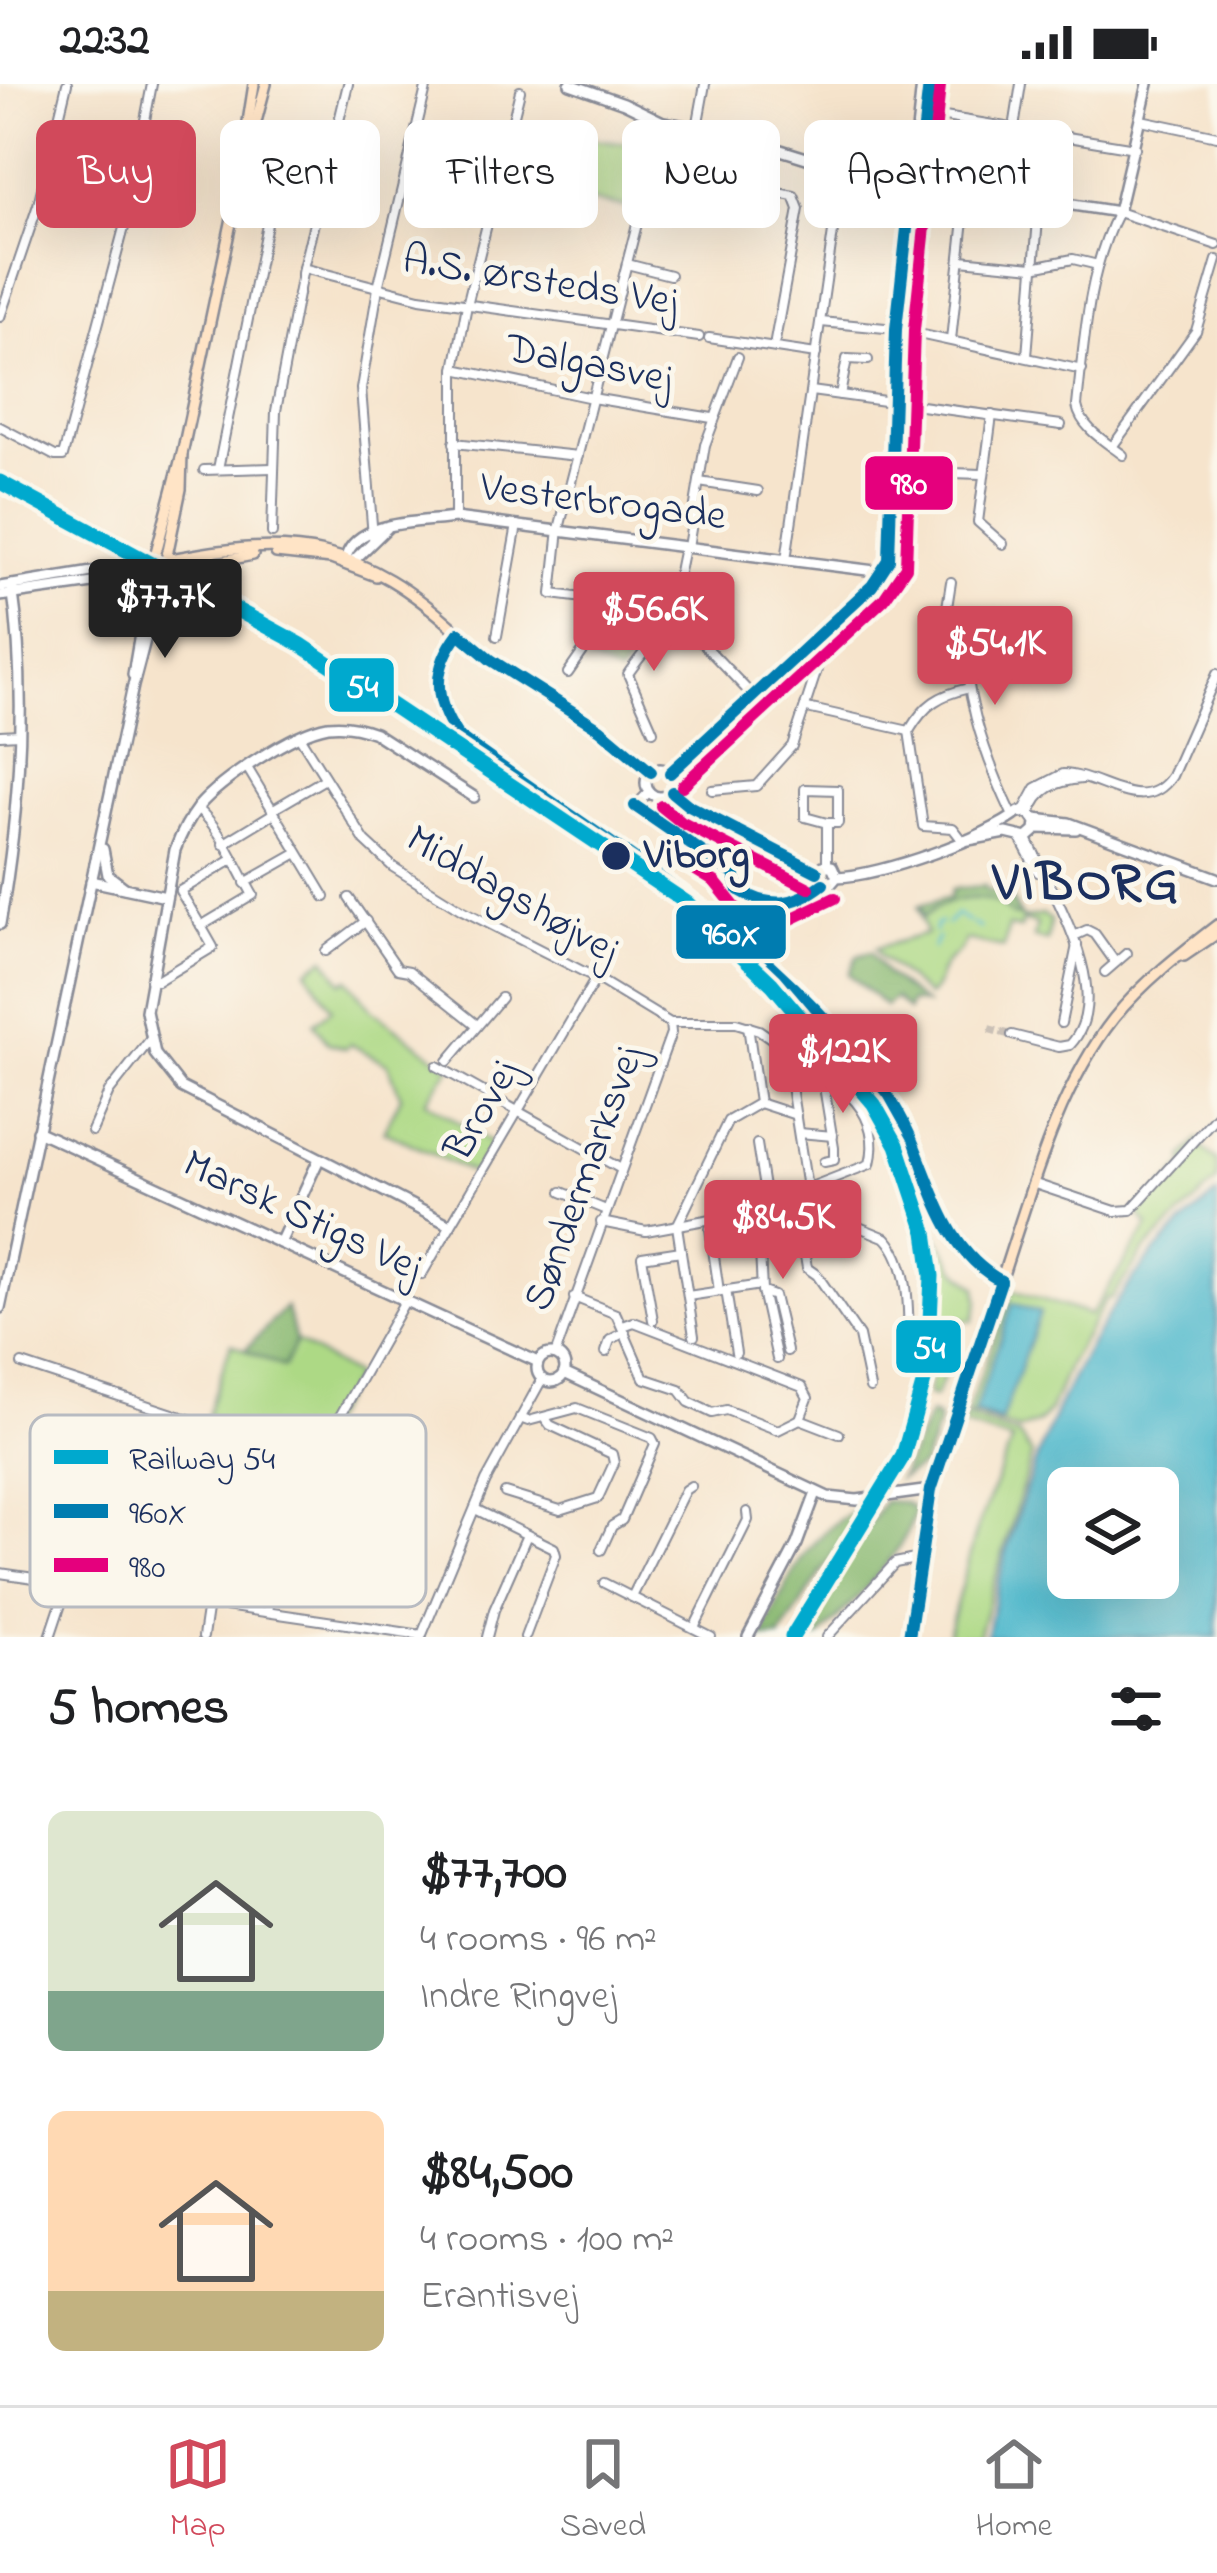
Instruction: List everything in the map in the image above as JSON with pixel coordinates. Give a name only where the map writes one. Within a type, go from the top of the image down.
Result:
[{"type":"main road","points":[[249,120],[254,84]]},
{"type":"main road","points":[[256,120],[266,84]]},
{"type":"main road","points":[[156,569],[230,228]]},
{"type":"main road","points":[[156,569],[170,547],[182,454]]},
{"type":"main road","points":[[156,569],[282,547],[351,561],[421,599],[459,633],[441,658],[435,685],[442,711],[457,735],[718,915],[795,987],[846,1042],[903,1121],[959,1251],[987,1276],[1000,1281],[1065,1103],[1089,1053],[1116,1015],[1217,929]]},
{"type":"street","points":[[0,317],[38,205],[67,84]]},
{"type":"street","points":[[0,427],[63,456],[125,224],[152,84]]},
{"type":"street","points":[[272,533],[276,411],[303,268],[348,84]]},
{"type":"street","points":[[351,561],[373,535],[361,388],[378,287],[427,84]]},
{"type":"street","points":[[570,84],[658,120]]},
{"type":"street","points":[[698,120],[705,84]]},
{"type":"street","points":[[923,120],[926,84]]},
{"type":"street","points":[[1015,120],[1021,84]]},
{"type":"street","points":[[1124,455],[1078,414],[1098,265],[1118,212],[1148,84]]},
{"type":"street","points":[[455,518],[455,369],[466,305],[520,92]]},
{"type":"street","points":[[923,114],[962,120]]},
{"type":"street","points":[[1141,120],[1217,136]]},
{"type":"street","points":[[1073,138],[1135,148]]},
{"type":"street","points":[[775,341],[799,208],[794,196],[780,193]]},
{"type":"street","points":[[1073,205],[1118,212],[1217,245]]},
{"type":"street","points":[[218,470],[266,228]]},
{"type":"street","points":[[568,673],[591,640],[599,600],[552,594],[559,530],[636,228]]},
{"type":"street","points":[[786,560],[834,228]]},
{"type":"street","points":[[670,773],[883,572],[889,557],[896,329],[908,228]]},
{"type":"street","points":[[951,340],[964,228]]},
{"type":"street","points":[[1027,356],[1037,228]]},
{"type":"street","points":[[961,260],[1033,267],[1073,259],[1098,265]]},
{"type":"street","points":[[1112,446],[1196,332],[1217,260]]},
{"type":"street","points":[[627,264],[670,275]]},
{"type":"street","name":"A.S. Ørsteds Vej","points":[[303,268],[466,305],[816,354]]},
{"type":"street","points":[[821,322],[896,329],[1082,370]]},
{"type":"street","points":[[738,357],[712,418],[675,595],[684,625],[754,697]]},
{"type":"street","points":[[840,395],[847,359],[868,359]]},
{"type":"street","name":"Dalgasvej","points":[[455,369],[712,418]]},
{"type":"street","points":[[811,391],[1061,424]]},
{"type":"street","points":[[992,415],[978,522],[1003,544]]},
{"type":"street","points":[[453,442],[578,457]]},
{"type":"street","points":[[204,470],[272,468]]},
{"type":"street","points":[[892,471],[982,475]]},
{"type":"street","points":[[699,482],[758,491]]},
{"type":"street","name":"Vesterbrogade","points":[[373,535],[387,528],[455,518],[883,572]]},
{"type":"street","points":[[497,635],[517,523]]},
{"type":"street","points":[[0,924],[16,809],[19,734],[6,591],[156,569],[134,655],[133,686],[0,1308]]},
{"type":"street","points":[[944,620],[951,581]]},
{"type":"street","points":[[966,612],[969,688],[984,749],[1084,962],[1085,997],[1076,1040],[1059,1047],[1012,1035]]},
{"type":"street","points":[[653,731],[628,674],[645,646],[666,626],[669,615],[677,613]]},
{"type":"street","points":[[712,790],[756,786],[792,746],[832,621]]},
{"type":"street","points":[[459,633],[491,660],[600,729],[651,772]]},
{"type":"street","points":[[1023,825],[1036,798],[1047,788],[1084,779],[1144,796],[1164,788],[1217,674]]},
{"type":"street","points":[[963,841],[953,828],[923,826],[909,731],[927,704],[969,688]]},
{"type":"street","points":[[807,708],[909,731]]},
{"type":"street","points":[[450,1225],[181,1087],[159,1061],[146,1011],[175,850],[197,808],[248,769],[299,736],[332,725],[375,733],[474,797]]},
{"type":"street","points":[[0,735],[19,734]]},
{"type":"street","name":"Middagshøjvej","points":[[299,736],[365,841],[393,867],[670,1023],[748,1026]]},
{"type":"street","points":[[248,769],[325,897]]},
{"type":"street","points":[[651,772],[670,773],[672,792]]},
{"type":"street","points":[[651,772],[646,783],[649,792],[661,797],[672,792]]},
{"type":"street","points":[[223,844],[325,779]]},
{"type":"street","points":[[806,789],[838,790],[838,823],[826,823],[805,817],[806,789]]},
{"type":"street","points":[[649,792],[635,806],[657,822]]},
{"type":"street","points":[[672,792],[689,806],[822,869],[835,868],[838,877]]},
{"type":"street","points":[[197,808],[253,895],[201,926]]},
{"type":"street","points":[[823,884],[963,841],[1060,820],[1217,879]]},
{"type":"street","points":[[104,821],[104,867],[125,888]]},
{"type":"street","points":[[823,884],[826,823]]},
{"type":"street","points":[[245,883],[298,853]]},
{"type":"street","points":[[150,980],[157,981],[213,946],[180,891],[232,860]]},
{"type":"street","points":[[92,881],[166,897]]},
{"type":"street","points":[[739,890],[759,904],[778,907],[823,884]]},
{"type":"street","points":[[349,898],[398,969],[409,971],[477,1025]]},
{"type":"street","points":[[326,951],[366,921]]},
{"type":"street","points":[[1060,1023],[1076,940],[1090,931],[1115,962]]},
{"type":"street","points":[[1106,972],[1127,953]]},
{"type":"street","points":[[1071,974],[1084,962]]},
{"type":"street","name":"Brovej","points":[[422,1274],[596,978]]},
{"type":"street","points":[[435,1084],[444,1065],[501,998]]},
{"type":"street","name":"Søndermarksvej","points":[[555,1355],[671,1034],[670,1023]]},
{"type":"street","points":[[748,1026],[862,1104],[873,1157],[866,1168],[808,1188]]},
{"type":"street","points":[[748,1026],[759,1103]]},
{"type":"street","points":[[92,1131],[110,1092],[150,1040]]},
{"type":"street","points":[[785,1048],[809,1201],[815,1209],[893,1245],[905,1293],[909,1371]]},
{"type":"street","points":[[444,1065],[621,1169]]},
{"type":"street","points":[[822,1074],[834,1160],[824,1162]]},
{"type":"street","points":[[694,1336],[677,1226],[728,1121],[759,1103],[796,1115]]},
{"type":"street","points":[[1036,1184],[1124,1212],[1138,1206],[1217,1115]]},
{"type":"street","name":"Marsk Stigs Vej","points":[[37,1131],[538,1362]]},
{"type":"street","points":[[799,1132],[832,1136]]},
{"type":"street","points":[[757,1144],[763,1208],[761,1288],[777,1359]]},
{"type":"street","points":[[280,1244],[319,1159]]},
{"type":"street","points":[[562,1192],[606,1210]]},
{"type":"street","points":[[601,1222],[638,1231],[809,1201]]},
{"type":"street","points":[[796,1204],[807,1268],[817,1275],[859,1336],[870,1388]]},
{"type":"street","points":[[710,1229],[736,1354]]},
{"type":"street","points":[[0,1248],[12,1253]]},
{"type":"street","points":[[652,1320],[643,1257],[681,1251]]},
{"type":"street","points":[[909,1637],[931,1490],[1000,1281]]},
{"type":"street","points":[[688,1296],[761,1288],[774,1296],[787,1351]]},
{"type":"street","points":[[574,1297],[616,1314],[624,1329],[644,1378],[680,1390],[689,1402],[712,1413],[726,1410],[778,1430],[800,1419],[808,1398],[802,1387],[634,1322],[624,1329],[610,1340],[606,1352]]},
{"type":"street","points":[[338,1415],[405,1301]]},
{"type":"street","points":[[234,1607],[422,1636],[475,1509],[542,1379],[538,1362],[545,1355],[555,1355],[565,1364],[564,1373],[554,1382],[542,1379]]},
{"type":"street","points":[[22,1364],[176,1415]]},
{"type":"street","points":[[564,1373],[841,1501],[931,1490]]},
{"type":"street","points":[[520,1418],[545,1418],[577,1408],[652,1438],[655,1444],[622,1520],[612,1526],[601,1550]]},
{"type":"street","points":[[505,1493],[560,1510],[598,1498],[614,1463],[612,1454],[550,1425],[545,1418]]},
{"type":"street","points":[[800,1419],[839,1434]]},
{"type":"street","points":[[632,1597],[691,1486]]},
{"type":"street","points":[[748,1637],[797,1544],[816,1493]]},
{"type":"street","points":[[475,1509],[554,1548],[556,1555],[525,1637]]},
{"type":"street","points":[[694,1628],[748,1520],[747,1512]]},
{"type":"street","points":[[487,1637],[526,1534]]},
{"type":"street","points":[[827,1637],[895,1563],[920,1558]]},
{"type":"street","points":[[0,1573],[30,1577]]},
{"type":"street","points":[[604,1583],[711,1637]]},
{"type":"street","points":[[50,1637],[60,1607]]},
{"type":"street","points":[[203,1637],[207,1607]]},
{"type":"street","points":[[267,1612],[268,1607]]},
{"type":"green space","points":[[598,140],[622,143],[622,206],[598,202]]},
{"type":"green space","points":[[635,607],[646,609],[642,629],[649,636],[618,675],[591,660],[604,638],[608,609],[633,612]]},
{"type":"green space","points":[[985,886],[1010,895],[1022,919],[1043,915],[1051,920],[1047,941],[1034,938],[1037,924],[1022,921],[1020,929],[1008,927],[1004,948],[966,940],[945,964],[928,996],[880,956],[876,948],[926,934],[918,907],[950,897],[952,889]]},
{"type":"green space","points":[[985,886],[1010,895],[1020,916],[1012,916],[993,902],[969,899],[944,905],[924,917],[920,906],[950,897],[952,889]]},
{"type":"green space","points":[[871,952],[886,974],[925,1004],[910,1002],[908,1010],[895,998],[885,1006],[849,974],[857,956]]},
{"type":"green space","points":[[325,958],[372,1010],[450,1068],[426,1101],[492,1144],[475,1174],[384,1131],[401,1097],[388,1064],[350,1044],[346,1048],[328,1043],[314,1023],[332,1009],[307,970]]},
{"type":"green space","points":[[1199,1139],[1217,1161],[1217,1181],[1146,1249],[1106,1299],[1069,1364],[1050,1411],[1019,1431],[967,1413],[1013,1290],[1090,1315],[1149,1226],[1138,1214],[1185,1164],[1184,1157]]},
{"type":"green space","points":[[936,1235],[956,1269],[977,1287],[979,1301],[973,1321],[957,1319],[947,1369],[935,1397],[928,1395],[941,1336]]},
{"type":"green space","points":[[286,1307],[296,1341],[284,1367],[245,1350]]},
{"type":"green space","points":[[296,1341],[355,1376],[332,1415],[207,1415],[231,1344],[283,1367]]},
{"type":"green space","points":[[930,1414],[939,1423],[922,1466],[899,1479]]},
{"type":"green space","points":[[966,1417],[1019,1436],[1032,1455],[978,1637],[947,1637],[978,1526],[1012,1441],[962,1425]]},
{"type":"green space","points":[[884,1501],[904,1502],[914,1509],[903,1541],[820,1637],[798,1637]]},
{"type":"green space","points":[[853,1511],[857,1517],[780,1637],[761,1637],[808,1550]]},
{"type":"water","points":[[1217,1194],[1217,1637],[986,1637],[1027,1486],[1066,1389],[1119,1299],[1182,1224]]},
{"type":"water","points":[[1013,1303],[1040,1313],[1001,1422],[974,1412]]},
{"type":"waterway","points":[[947,924],[957,914],[968,922]]},
{"type":"waterway","points":[[935,932],[941,923]]},
{"type":"waterway","points":[[973,924],[980,928]]},
{"type":"waterway","points":[[933,948],[938,938]]},
{"type":"tunnel","points":[[989,1029],[1012,1035]]},
{"type":"rail line","name":"54","points":[[0,482],[300,644],[687,903],[772,984],[874,1104],[897,1145],[926,1232],[932,1276],[928,1367],[903,1456],[792,1637]]},
{"type":"transit line","name":"960X","points":[[670,773],[872,586],[889,560],[896,329],[912,183],[919,171],[929,84]]},
{"type":"transit line","name":"980","points":[[682,786],[884,599],[906,567],[914,330],[940,86]]},
{"type":"transit line","name":"960X","points":[[459,633],[444,659],[439,684],[443,709],[457,735],[689,898],[795,988],[889,1098],[960,1245],[1001,1281]]},
{"type":"transit line","name":"960X","points":[[459,633],[491,660],[600,729],[651,772]]},
{"type":"transit line","name":"960X","points":[[672,792],[689,806],[817,872]]},
{"type":"transit line","name":"960X","points":[[635,806],[734,874],[739,890]]},
{"type":"transit line","name":"980","points":[[661,806],[681,822],[809,888]]},
{"type":"transit line","name":"980","points":[[684,863],[715,882],[735,907],[756,921],[789,920],[835,898]]},
{"type":"transit line","name":"960X","points":[[739,890],[761,900],[782,902],[823,884]]},
{"type":"transit line","name":"960X","points":[[909,1637],[931,1490],[1001,1281]]},
{"type":"place","name":"Viborg","points":[[616,856]]},
{"type":"district","name":"VIBORG","points":[[1087,886]]}]
